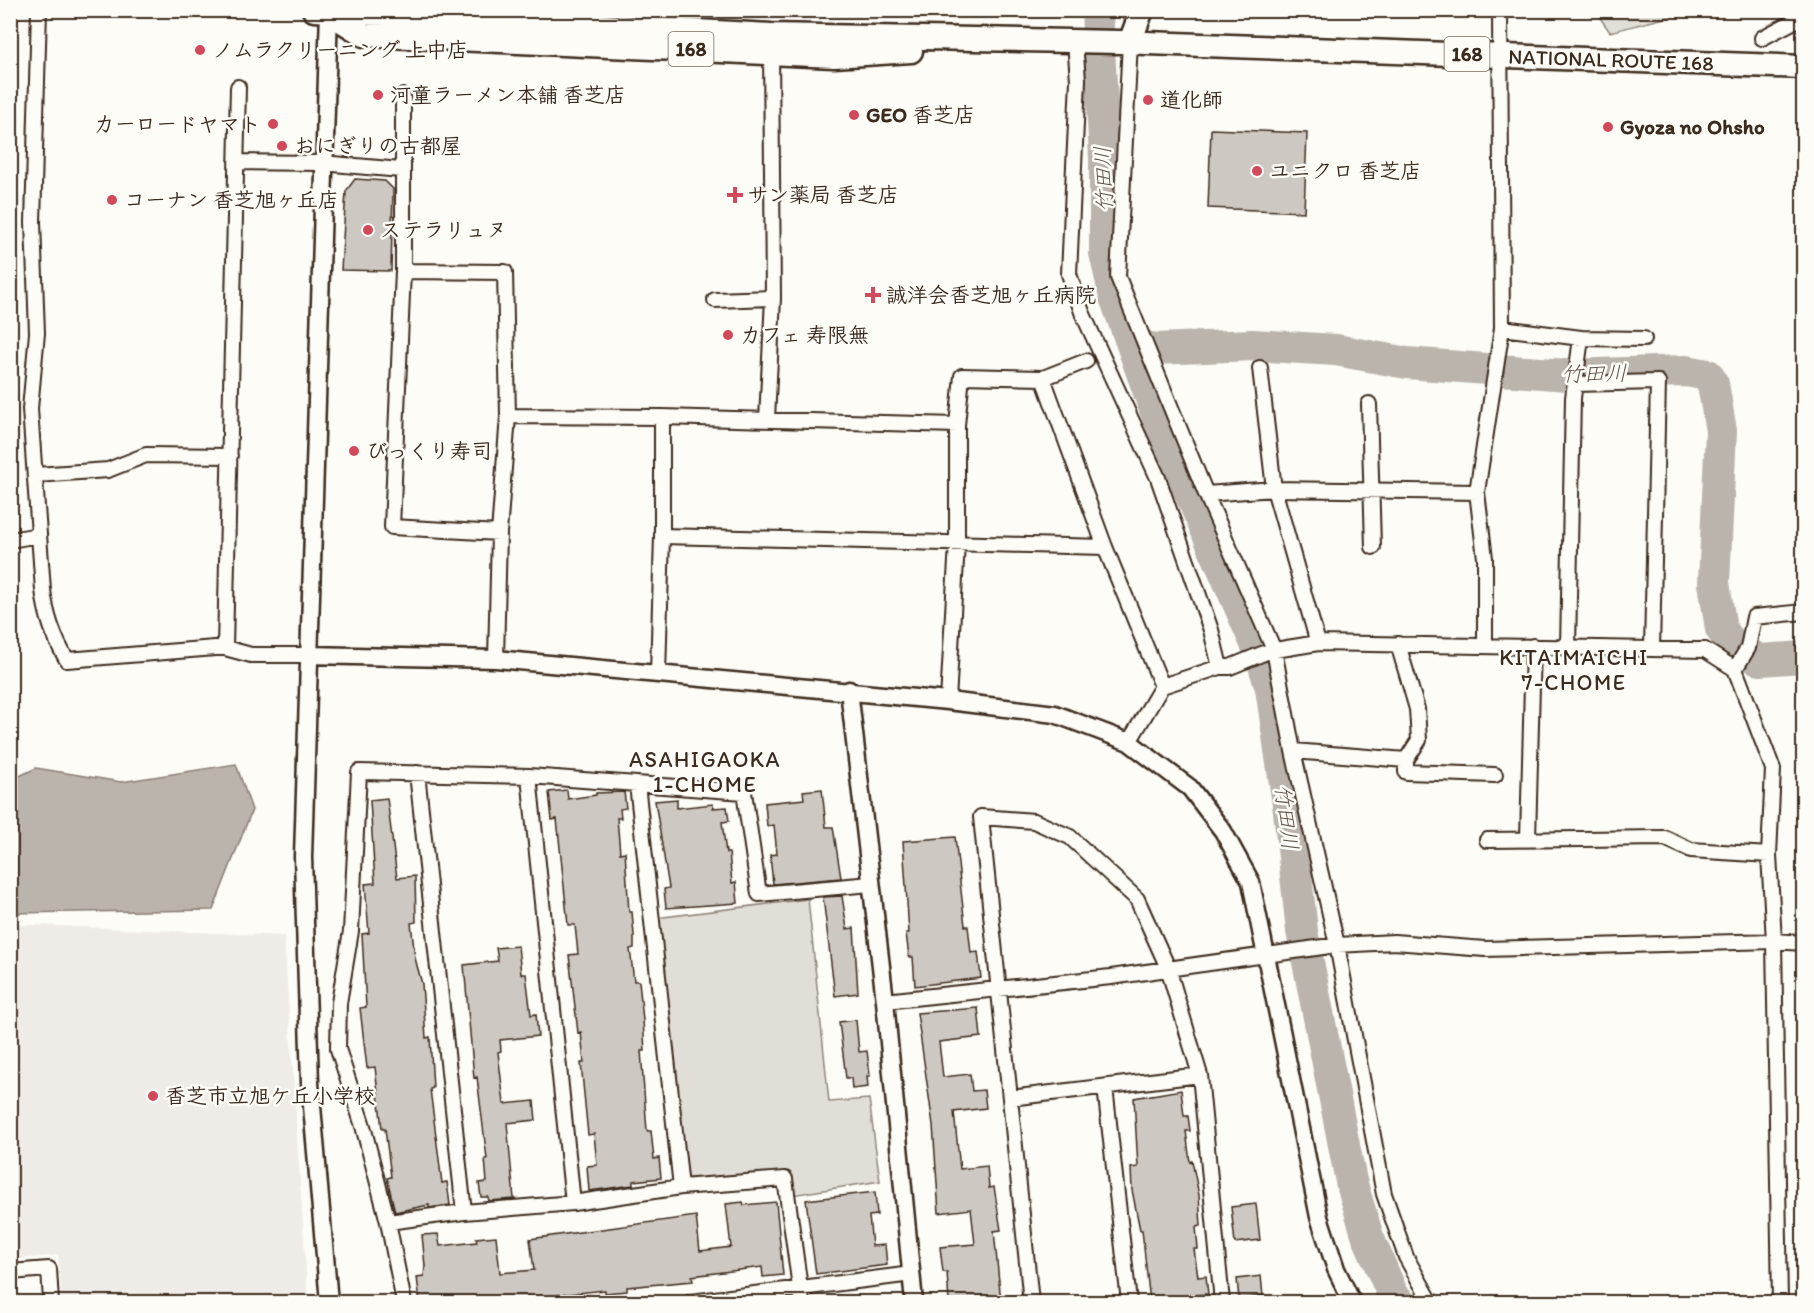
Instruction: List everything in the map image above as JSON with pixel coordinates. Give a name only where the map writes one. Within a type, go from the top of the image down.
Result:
[{"type":"highway","points":[[1124,42],[1142,10]]},
{"type":"highway","name":"168","points":[[324,11],[364,35],[771,44],[834,56],[1068,42],[1124,42]]},
{"type":"highway","name":"NATIONAL ROUTE 168","points":[[1124,42],[1803,67]]},
{"type":"street","points":[[39,10],[33,222],[37,333],[30,409],[46,616],[56,642],[67,660],[225,648],[251,655],[496,659],[948,700],[1054,714],[1129,742],[1190,788],[1223,831],[1251,882],[1319,1217],[1336,1269],[1352,1302]]},
{"type":"street","points":[[1485,645],[1485,558],[1477,492],[1502,328],[1500,10]]},
{"type":"street","points":[[324,11],[303,857],[310,1083],[329,1302]]},
{"type":"street","points":[[1762,38],[1803,16]]},
{"type":"street","points":[[1068,42],[1078,80],[1069,274],[1082,312],[1158,478],[1225,667]]},
{"type":"street","points":[[1124,42],[1118,277],[1271,650],[1384,1194],[1406,1257],[1431,1302]]},
{"type":"street","points":[[767,419],[773,298],[771,44]]},
{"type":"street","points":[[225,648],[238,87]]},
{"type":"street","points":[[404,96],[401,170],[403,272],[392,527],[499,532]]},
{"type":"street","points":[[236,162],[322,163],[401,170]]},
{"type":"street","points":[[403,272],[505,272],[508,416],[499,532],[496,659]]},
{"type":"street","points":[[715,300],[773,298]]},
{"type":"street","points":[[1502,328],[1581,338],[1644,339]]},
{"type":"street","points":[[1568,647],[1575,384],[1581,338]]},
{"type":"street","points":[[948,700],[957,543],[957,425],[962,376],[1043,378],[1086,361]]},
{"type":"street","points":[[1260,368],[1274,489],[1318,643]]},
{"type":"street","points":[[1043,378],[1105,547],[1162,686]]},
{"type":"street","points":[[1575,384],[1658,382],[1652,649]]},
{"type":"street","points":[[1369,404],[1373,547]]},
{"type":"street","points":[[508,416],[767,419],[957,425]]},
{"type":"street","points":[[657,674],[662,536],[662,417]]},
{"type":"street","points":[[36,475],[108,470],[146,455],[230,456]]},
{"type":"street","points":[[1206,494],[1274,489],[1477,492]]},
{"type":"street","points":[[10,540],[39,535]]},
{"type":"street","points":[[662,536],[1105,547]]},
{"type":"street","points":[[1735,669],[1748,648],[1754,617],[1803,612]]},
{"type":"street","points":[[1129,742],[1162,686],[1271,650],[1318,643],[1705,650],[1735,669],[1773,769],[1769,855],[1774,941],[1780,1302]]},
{"type":"street","points":[[1398,644],[1417,709],[1419,740],[1406,760],[1406,772],[1495,775]]},
{"type":"street","points":[[1528,839],[1533,646]]},
{"type":"street","points":[[849,690],[885,1001],[914,1302]]},
{"type":"street","points":[[1293,751],[1406,760]]},
{"type":"street","points":[[404,1302],[388,1221],[363,1126],[338,1049],[339,1003],[351,931],[358,772],[529,776],[744,792],[759,894],[872,884]]},
{"type":"street","points":[[417,773],[464,1212]]},
{"type":"street","points":[[529,776],[573,1203]]},
{"type":"street","points":[[637,784],[681,1187]]},
{"type":"street","points":[[1031,1302],[981,817],[1034,821],[1070,837],[1137,899],[1168,968],[1200,1076],[1222,1302]]},
{"type":"street","points":[[1487,840],[1665,838],[1691,850],[1769,855]]},
{"type":"street","points":[[885,1001],[999,990],[1334,946],[1394,942],[1448,944],[1485,949],[1774,941],[1803,943]]},
{"type":"street","points":[[1010,1098],[1200,1076]]},
{"type":"street","points":[[1105,1087],[1129,1302]]},
{"type":"street","points":[[388,1221],[573,1203],[681,1187],[785,1179],[801,1296]]},
{"type":"street","points":[[10,1272],[49,1269],[51,1302]]},
{"type":"street","points":[[691,1302],[801,1296],[912,1274]]},
{"type":"shaded area","points":[[1595,11],[1692,11],[1610,32]]},
{"type":"shaded area","points":[[236,764],[252,810],[213,910],[11,913],[11,780],[36,768],[121,782]]},
{"type":"shaded area","points":[[808,899],[829,1102],[869,1099],[880,1181],[792,1195],[788,1174],[684,1184],[656,918]]},
{"type":"shaded area","name":"香芝市立旭ケ丘小学校","points":[[11,924],[284,936],[308,1302],[62,1302],[58,1255],[11,1260]]},
{"type":"building","name":"ユニクロ 香芝店","points":[[1211,129],[1307,133],[1304,212],[1208,208]]},
{"type":"building","name":"ステラリュヌ","points":[[355,179],[385,181],[393,189],[391,271],[341,270],[346,191]]},
{"type":"building","points":[[822,789],[826,827],[833,827],[841,878],[773,884],[770,855],[777,854],[774,825],[767,826],[765,803],[804,799],[803,791]]},
{"type":"building","points":[[567,790],[568,799],[596,795],[596,793],[624,792],[626,808],[620,809],[621,818],[617,818],[620,853],[625,852],[629,912],[632,912],[634,935],[634,948],[630,949],[634,981],[639,981],[643,1020],[645,1051],[641,1051],[647,1131],[651,1131],[654,1159],[659,1158],[661,1178],[633,1181],[633,1185],[589,1191],[587,1166],[597,1165],[594,1134],[588,1135],[581,1063],[584,1063],[581,1032],[578,1033],[569,955],[578,954],[575,925],[568,925],[557,819],[552,820],[549,792]]},
{"type":"building","points":[[387,798],[397,878],[415,876],[416,922],[411,923],[415,958],[422,984],[426,1038],[430,1037],[433,1088],[430,1089],[442,1183],[447,1182],[450,1205],[429,1208],[429,1205],[395,1212],[387,1178],[391,1177],[385,1129],[382,1129],[375,1067],[367,1068],[360,1008],[366,1007],[362,934],[369,933],[365,884],[375,883],[370,800]]},
{"type":"building","points":[[677,799],[677,808],[713,804],[713,808],[727,807],[729,821],[722,822],[726,853],[729,853],[732,883],[736,882],[738,903],[666,908],[664,889],[669,888],[655,801]]},
{"type":"building","points":[[955,837],[965,926],[968,926],[971,953],[978,952],[981,978],[915,986],[913,957],[909,957],[906,933],[909,933],[903,841]]},
{"type":"building","points":[[842,896],[847,929],[854,928],[858,993],[835,996],[823,897]]},
{"type":"building","points":[[518,946],[521,974],[526,974],[531,1015],[536,1014],[538,1036],[500,1040],[501,1051],[498,1052],[504,1104],[534,1101],[536,1120],[507,1123],[514,1199],[489,1201],[488,1197],[481,1197],[479,1183],[487,1182],[485,1159],[487,1159],[477,1077],[474,1078],[464,965],[498,961],[496,948]]},
{"type":"building","points":[[978,1008],[981,1037],[939,1042],[943,1077],[970,1074],[972,1091],[984,1090],[986,1108],[954,1112],[960,1169],[987,1166],[989,1188],[994,1187],[1001,1230],[994,1231],[1001,1302],[949,1302],[947,1272],[943,1272],[940,1247],[975,1244],[971,1209],[939,1213],[933,1125],[917,1013]]},
{"type":"building","points":[[856,1020],[859,1052],[867,1051],[870,1076],[867,1076],[868,1087],[852,1089],[851,1078],[846,1078],[839,1022]]},
{"type":"building","points":[[1181,1090],[1184,1116],[1188,1116],[1190,1131],[1186,1131],[1190,1162],[1192,1161],[1199,1195],[1201,1226],[1196,1227],[1198,1249],[1194,1249],[1198,1277],[1206,1276],[1208,1294],[1197,1295],[1198,1302],[1150,1302],[1142,1230],[1140,1230],[1132,1190],[1131,1168],[1138,1167],[1134,1098]]},
{"type":"building","points":[[875,1192],[877,1215],[869,1216],[872,1246],[885,1245],[887,1265],[816,1274],[806,1200]]},
{"type":"building","points":[[743,1202],[744,1205],[776,1202],[783,1275],[763,1277],[762,1267],[692,1276],[693,1281],[627,1287],[627,1291],[605,1293],[605,1290],[495,1302],[420,1302],[417,1277],[424,1276],[425,1266],[422,1235],[438,1234],[440,1246],[477,1242],[476,1238],[496,1236],[500,1273],[534,1270],[530,1239],[696,1216],[700,1251],[731,1247],[726,1204]]},
{"type":"building","points":[[1256,1204],[1260,1240],[1235,1243],[1231,1207]]},
{"type":"building","points":[[1261,1276],[1263,1296],[1239,1299],[1237,1279]]},
{"type":"waterway","name":"竹田川","points":[[1097,10],[1105,158],[1105,253],[1115,297],[1162,429],[1260,653],[1271,688],[1289,811],[1302,931],[1351,1181],[1368,1237],[1393,1295],[1400,1302]]},
{"type":"waterway","name":"竹田川","points":[[1132,344],[1155,349],[1253,345],[1336,350],[1407,363],[1567,375],[1686,371],[1708,375],[1713,384],[1721,431],[1714,583],[1721,629],[1734,646],[1760,660],[1804,657]]},
{"type":"place","name":"ノムラクリーニング 上中店","points":[[200,50]]},
{"type":"place","name":"河童ラーメン本舗 香芝店","points":[[378,95]]},
{"type":"place","name":"道化師","points":[[1148,100]]},
{"type":"place","name":"GEO 香芝店","points":[[854,115]]},
{"type":"place","name":"カーロードヤマト","points":[[273,124]]},
{"type":"place","name":"Gyoza no Ohsho","points":[[1608,127]]},
{"type":"place","name":"おにぎりの古都屋","points":[[282,146]]},
{"type":"place","name":"ユニクロ 香芝店","points":[[1257,171]]},
{"type":"place","name":"サン薬局 香芝店","points":[[735,195]]},
{"type":"place","name":"コーナン 香芝旭ヶ丘店","points":[[112,200]]},
{"type":"place","name":"ステラリュヌ","points":[[368,230]]},
{"type":"place","name":"誠洋会香芝旭ヶ丘病院","points":[[873,295]]},
{"type":"place","name":"カフェ 寿限無","points":[[728,335]]},
{"type":"place","name":"びっくり寿司","points":[[354,451]]},
{"type":"place","name":"香芝市立旭ケ丘小学校","points":[[153,1096]]},
{"type":"district","name":"KITAIMAICHI 7-CHOME","points":[[1574,670]]},
{"type":"district","name":"ASAHIGAOKA 1-CHOME","points":[[705,772]]}]
